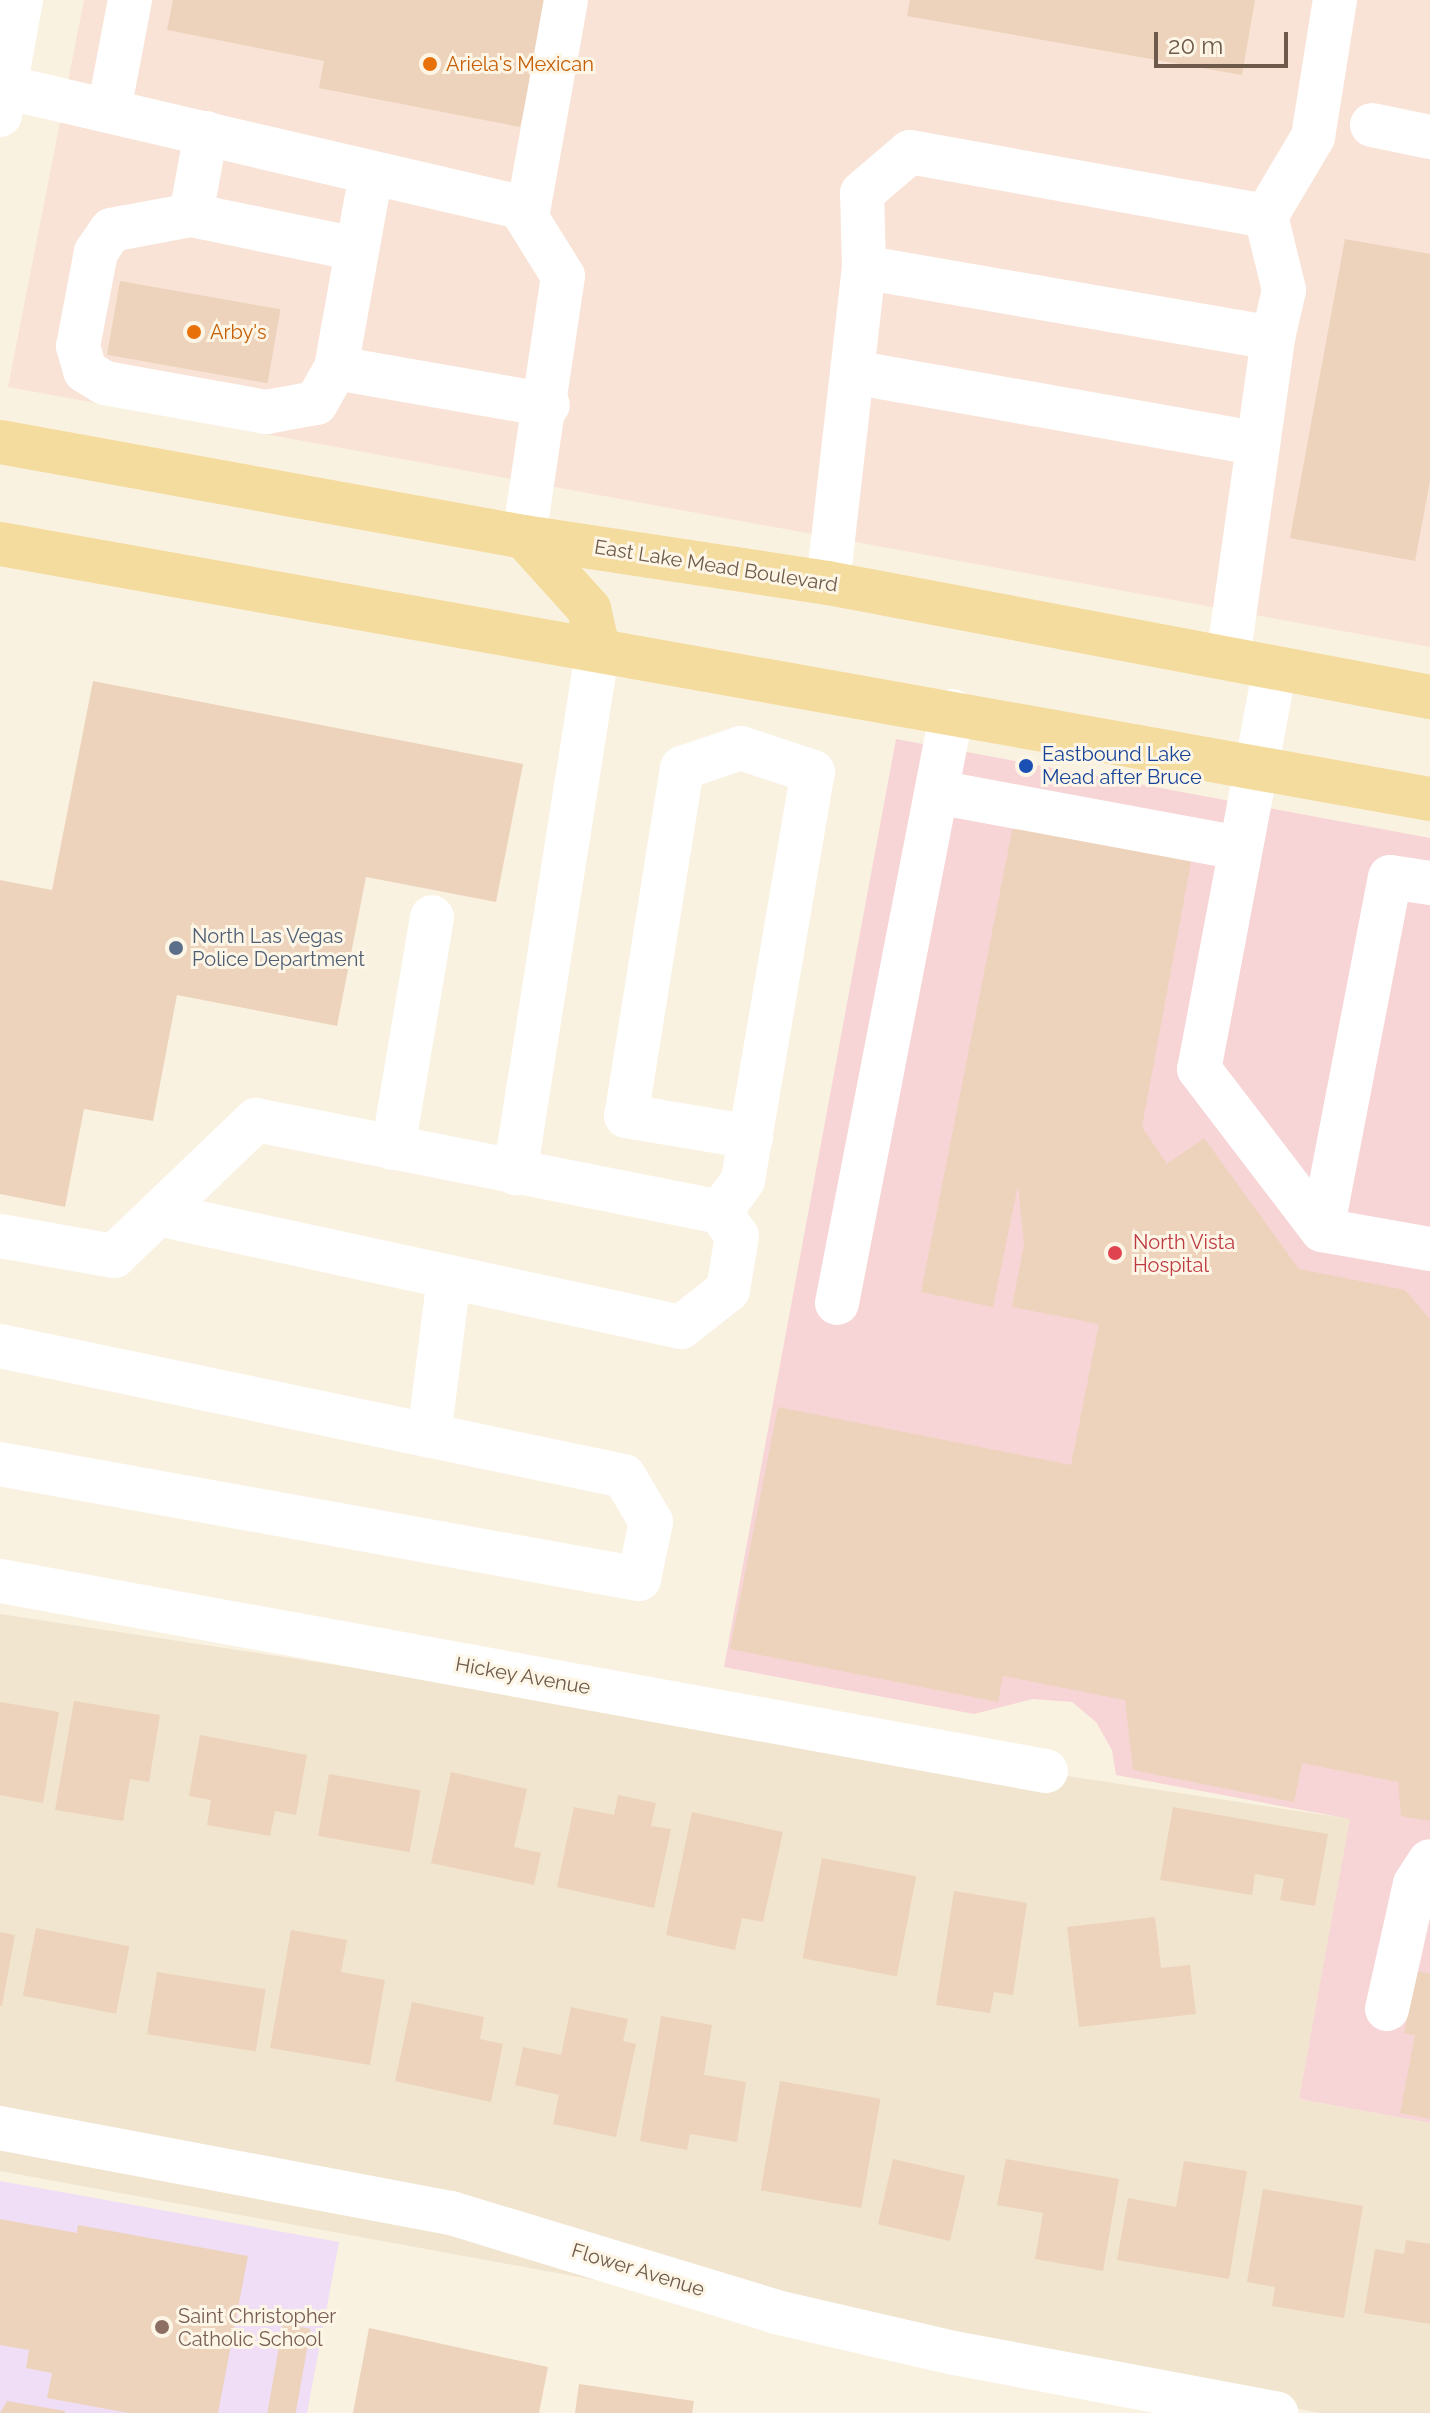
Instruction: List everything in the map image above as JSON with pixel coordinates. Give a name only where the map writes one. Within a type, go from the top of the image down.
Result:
[{"type":"main road","name":"East Lake Mead Boulevard","points":[[0,442],[524,537],[828,583],[1430,697]]},
{"type":"main road","points":[[524,537],[589,609],[598,647]]},
{"type":"main road","points":[[0,544],[598,647],[1430,799]]},
{"type":"street","points":[[21,0],[4,81],[109,110],[520,207],[563,276],[548,405],[524,537]]},
{"type":"street","points":[[109,110],[130,0]]},
{"type":"street","points":[[527,217],[566,0]]},
{"type":"street","points":[[1228,659],[1254,443],[1284,290],[1266,216],[1313,137],[1335,0]]},
{"type":"street","points":[[1372,125],[1430,137]]},
{"type":"street","points":[[191,215],[206,133]]},
{"type":"street","points":[[828,583],[864,267],[862,193],[910,152],[1266,216]]},
{"type":"street","points":[[357,249],[191,215],[111,230],[96,252],[78,346],[85,371],[105,383],[266,412],[316,403],[336,368],[371,173]]},
{"type":"street","points":[[864,267],[1273,338]]},
{"type":"street","points":[[336,368],[548,405]]},
{"type":"street","points":[[852,372],[1254,443]]},
{"type":"street","points":[[515,1173],[598,647]]},
{"type":"street","points":[[1275,668],[1199,1069],[1322,1230],[1430,1249]]},
{"type":"street","points":[[837,1303],[952,711]]},
{"type":"street","points":[[720,1212],[743,1180],[751,1137],[813,772],[741,748],[682,768],[626,1116],[751,1137]]},
{"type":"street","points":[[937,792],[1240,848]]},
{"type":"street","points":[[1322,1230],[1390,877],[1430,883]]},
{"type":"street","points":[[393,1148],[432,917]]},
{"type":"street","points":[[0,1236],[114,1256],[256,1120],[720,1212],[737,1236],[728,1290],[681,1327],[158,1214]]},
{"type":"street","points":[[429,1436],[449,1277]]},
{"type":"street","points":[[0,1346],[624,1476],[651,1522],[639,1579],[0,1464]]},
{"type":"street","name":"Hickey Avenue","points":[[0,1581],[1046,1771]]},
{"type":"street","points":[[1387,2009],[1415,1884],[1430,1861]]},
{"type":"street","name":"Flower Avenue","points":[[0,2128],[451,2213],[776,2312],[954,2353],[1276,2413]]},
{"type":"shaded area","points":[[84,0],[1430,0],[1430,647],[8,387]]},
{"type":"shaded area","name":"North Vista Hospital","points":[[896,739],[1430,838],[1430,2123],[1299,2099],[1350,1819],[1116,1775],[1112,1750],[1096,1722],[1072,1702],[1033,1699],[974,1714],[724,1667]]},
{"type":"shaded area","points":[[0,1614],[1351,1819],[1299,2099],[1430,2123],[1430,2413],[1321,2413],[0,2171]]},
{"type":"shaded area","name":"Saint Christopher Catholic School","points":[[0,2181],[339,2242],[307,2413],[0,2413]]},
{"type":"building","name":"Ariela's Mexican","points":[[173,0],[549,0],[520,127],[319,88],[324,61],[167,30]]},
{"type":"building","points":[[910,0],[1255,0],[1242,75],[907,16]]},
{"type":"building","points":[[1345,239],[1430,254],[1430,481],[1415,561],[1290,538]]},
{"type":"building","name":"Arby's","points":[[120,281],[281,309],[268,383],[107,355]]},
{"type":"building","name":"North Las Vegas Police Department","points":[[93,681],[523,764],[496,902],[366,877],[337,1026],[177,995],[153,1121],[84,1109],[65,1207],[0,1194],[0,880],[52,890]]},
{"type":"building","name":"North Vista Hospital","points":[[1013,826],[1192,857],[1142,1127],[1167,1164],[1204,1138],[1299,1269],[1405,1290],[1430,1319],[1430,1821],[1401,1816],[1398,1782],[1302,1763],[1294,1802],[1133,1770],[1125,1700],[1003,1676],[998,1702],[730,1649],[778,1407],[1071,1465],[1099,1324],[1012,1307],[1024,1244],[1018,1185],[993,1307],[921,1292]]},
{"type":"building","points":[[74,1701],[160,1715],[149,1782],[130,1779],[123,1821],[55,1810]]},
{"type":"building","points":[[0,1702],[59,1712],[43,1803],[0,1795]]},
{"type":"building","points":[[200,1735],[307,1755],[296,1815],[275,1811],[270,1836],[207,1825],[211,1800],[189,1796]]},
{"type":"building","points":[[451,1772],[527,1789],[514,1847],[541,1853],[534,1885],[431,1863]]},
{"type":"building","points":[[329,1774],[421,1790],[410,1852],[318,1836]]},
{"type":"building","points":[[618,1795],[656,1803],[651,1826],[671,1829],[654,1908],[557,1887],[574,1807],[614,1815]]},
{"type":"building","points":[[1173,1807],[1328,1834],[1315,1906],[1280,1900],[1284,1879],[1255,1874],[1252,1895],[1160,1880]]},
{"type":"building","points":[[692,1812],[783,1832],[763,1922],[742,1918],[735,1950],[666,1935]]},
{"type":"building","points":[[822,1858],[916,1876],[897,1976],[803,1958]]},
{"type":"building","points":[[954,1891],[1027,1903],[1013,1995],[994,1992],[990,2013],[936,2005]]},
{"type":"building","points":[[1155,1917],[1161,1968],[1190,1965],[1196,2014],[1079,2027],[1067,1927]]},
{"type":"building","points":[[36,1928],[129,1946],[116,2014],[23,1996]]},
{"type":"building","points":[[291,1930],[347,1940],[341,1972],[385,1980],[370,2065],[270,2048]]},
{"type":"building","points":[[0,1932],[15,1935],[2,2006],[0,2006]]},
{"type":"building","points":[[1416,1971],[1430,1974],[1430,2119],[1400,2113],[1415,2035],[1404,2033]]},
{"type":"building","points":[[157,1972],[266,1989],[256,2051],[147,2034]]},
{"type":"building","points":[[412,2002],[484,2017],[480,2039],[503,2044],[491,2102],[395,2081]]},
{"type":"building","points":[[571,2007],[628,2019],[623,2041],[636,2044],[616,2137],[553,2124],[559,2095],[515,2085],[523,2047],[561,2055]]},
{"type":"building","points":[[661,2016],[712,2025],[704,2075],[746,2082],[737,2142],[690,2134],[687,2150],[640,2141]]},
{"type":"building","points":[[780,2081],[880,2099],[861,2208],[761,2190]]},
{"type":"building","points":[[893,2159],[965,2176],[950,2241],[878,2224]]},
{"type":"building","points":[[1006,2159],[1119,2179],[1103,2271],[1035,2259],[1043,2213],[997,2205]]},
{"type":"building","points":[[1184,2161],[1247,2171],[1229,2279],[1117,2260],[1128,2198],[1176,2207]]},
{"type":"building","points":[[1263,2189],[1363,2206],[1344,2318],[1272,2306],[1275,2287],[1247,2282]]},
{"type":"building","points":[[0,2219],[77,2233],[78,2225],[248,2256],[218,2413],[129,2413],[47,2398],[52,2373],[26,2368],[29,2350],[0,2345]]},
{"type":"building","points":[[1406,2240],[1430,2244],[1430,2324],[1364,2313],[1375,2249],[1404,2254]]},
{"type":"building","points":[[283,2324],[311,2329],[296,2413],[267,2413]]},
{"type":"building","points":[[369,2328],[548,2367],[539,2413],[353,2413]]},
{"type":"building","points":[[579,2384],[694,2401],[692,2413],[575,2413]]},
{"type":"building","points":[[7,2401],[65,2411],[65,2413],[0,2413]]},
{"type":"place","name":"Ariela's Mexican","points":[[430,64]]},
{"type":"place","name":"Arby's","points":[[194,332]]},
{"type":"place","name":"Eastbound Lake Mead after Bruce","points":[[1026,766]]},
{"type":"place","name":"North Las Vegas Police Department","points":[[176,948]]},
{"type":"place","name":"North Vista Hospital","points":[[1115,1253]]},
{"type":"place","name":"Saint Christopher Catholic School","points":[[162,2327]]}]
